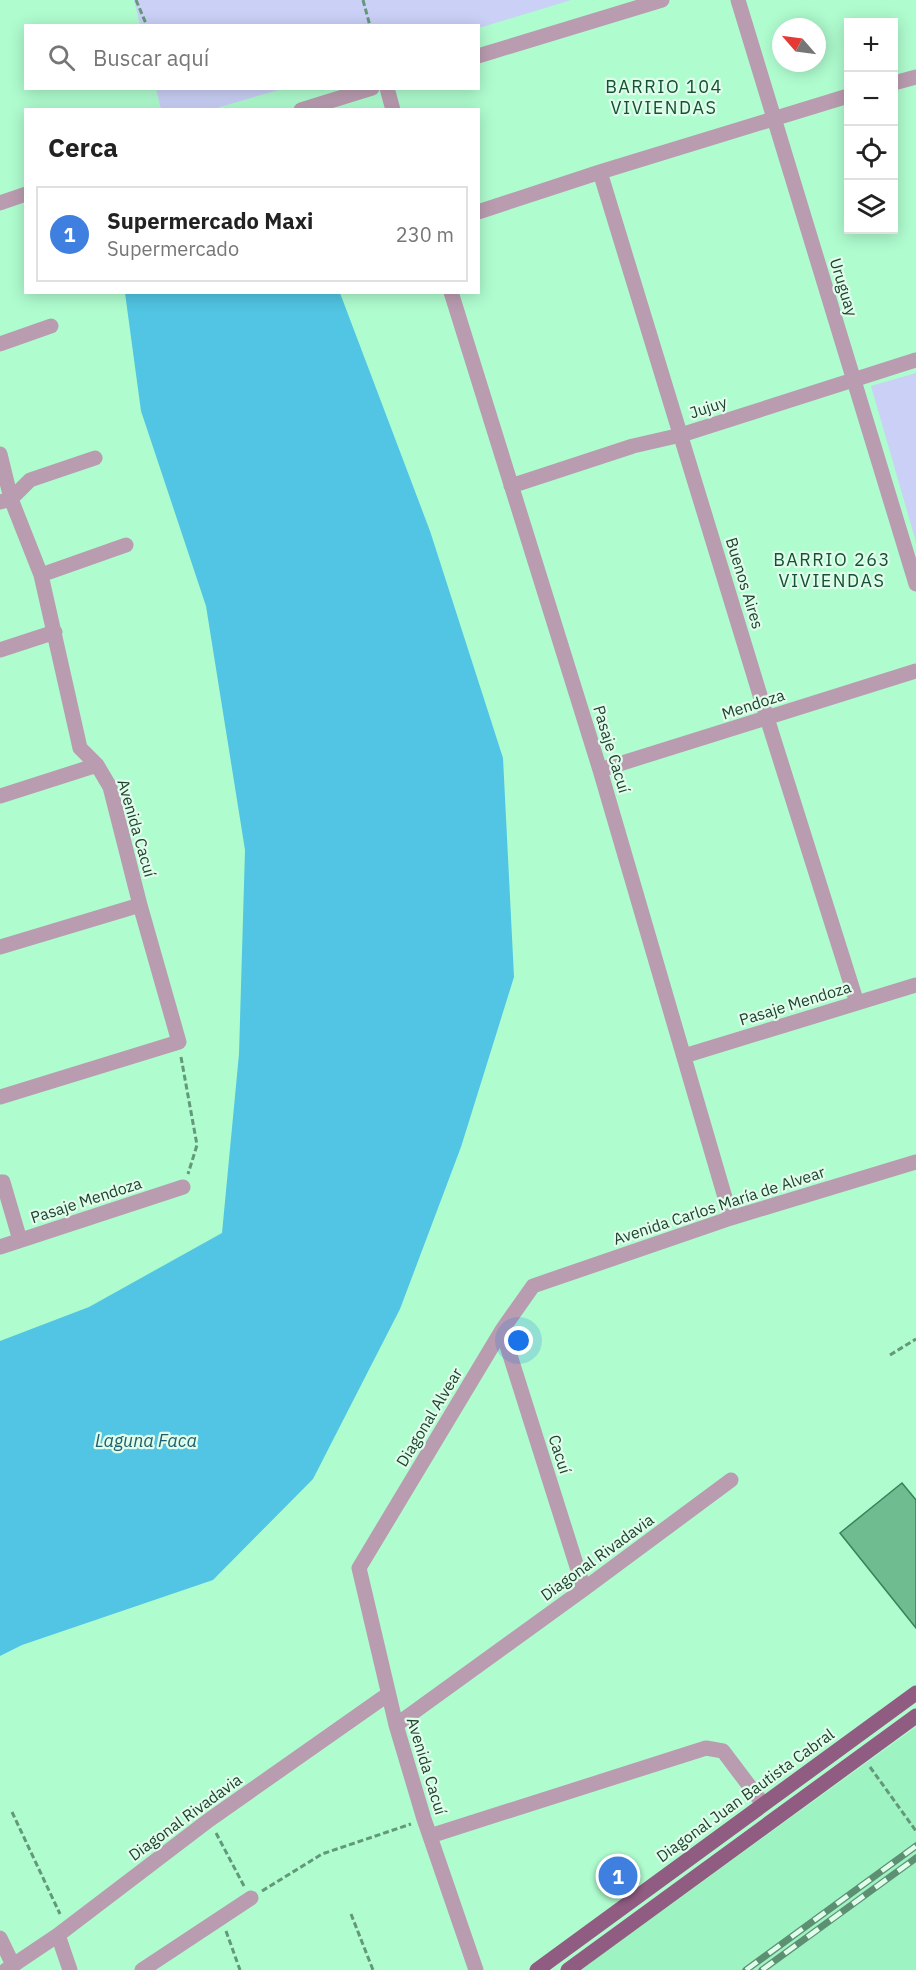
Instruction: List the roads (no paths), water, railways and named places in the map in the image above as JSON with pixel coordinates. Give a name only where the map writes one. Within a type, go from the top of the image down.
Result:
[{"type":"main road","name":"Diagonal Juan Bautista Cabral","points":[[537,1970],[916,1693]]},
{"type":"main road","points":[[568,1970],[916,1716]]},
{"type":"main road","points":[[782,1790],[793,1806]]},
{"type":"street","points":[[480,55],[662,0]]},
{"type":"street","name":"Uruguay","points":[[738,0],[916,584]]},
{"type":"street","points":[[898,82],[916,77]]},
{"type":"street","points":[[307,108],[366,90]]},
{"type":"street","points":[[388,90],[392,108]]},
{"type":"street","points":[[480,211],[844,97]]},
{"type":"street","name":"Buenos Aires","points":[[600,172],[857,1003]]},
{"type":"street","points":[[0,202],[24,195]]},
{"type":"street","name":"Pasaje Cacuí","points":[[452,294],[600,770],[731,1218]]},
{"type":"street","points":[[0,344],[51,326]]},
{"type":"street","name":"Jujuy","points":[[511,486],[633,446],[681,435],[916,360]]},
{"type":"street","name":"Avenida Cacuí","points":[[0,454],[6,500],[41,575],[80,747],[97,765],[110,787],[140,905],[179,1042],[0,1097]]},
{"type":"street","points":[[6,500],[30,480],[95,458]]},
{"type":"street","points":[[41,575],[126,545]]},
{"type":"street","points":[[0,650],[55,632]]},
{"type":"street","name":"Mendoza","points":[[600,770],[916,671]]},
{"type":"street","points":[[0,796],[97,765]]},
{"type":"street","points":[[0,947],[140,905]]},
{"type":"street","name":"Pasaje Mendoza","points":[[684,1056],[916,985]]},
{"type":"street","name":"Avenida Carlos María de Alvear","points":[[533,1286],[731,1218],[916,1162]]},
{"type":"street","points":[[0,1182],[3,1182],[20,1240]]},
{"type":"street","name":"Pasaje Mendoza","points":[[0,1247],[183,1187]]},
{"type":"street","name":"Diagonal Alvear","points":[[359,1568],[502,1330],[533,1286]]},
{"type":"street","name":"Cacuí","points":[[502,1330],[585,1589]]},
{"type":"street","name":"Diagonal Rivadavia","points":[[396,1725],[731,1480]]},
{"type":"street","name":"Avenida Cacuí","points":[[359,1568],[387,1695],[424,1820],[476,1970]]},
{"type":"street","name":"Diagonal Rivadavia","points":[[9,1968],[58,1935],[209,1820],[387,1695]]},
{"type":"street","points":[[430,1836],[706,1748],[723,1751],[763,1804]]},
{"type":"street","points":[[142,1970],[251,1898]]},
{"type":"street","points":[[58,1935],[70,1970]]},
{"type":"street","points":[[0,1938],[9,1968]]},
{"type":"water","name":"Laguna Faca","points":[[125,294],[340,294],[430,531],[503,758],[514,977],[461,1147],[400,1309],[313,1479],[213,1580],[22,1645],[0,1656],[0,1341],[89,1307],[222,1233],[239,1054],[245,850],[206,606],[141,411]]},
{"type":"railway","points":[[746,1970],[916,1846]]},
{"type":"railway","points":[[762,1970],[916,1858]]},
{"type":"place","name":"Supermercado Maxi","points":[[618,1876]]},
{"type":"district","name":"BARRIO 104 VIVIENDAS","points":[[664,97]]},
{"type":"district","name":"BARRIO 263 VIVIENDAS","points":[[832,570]]}]
